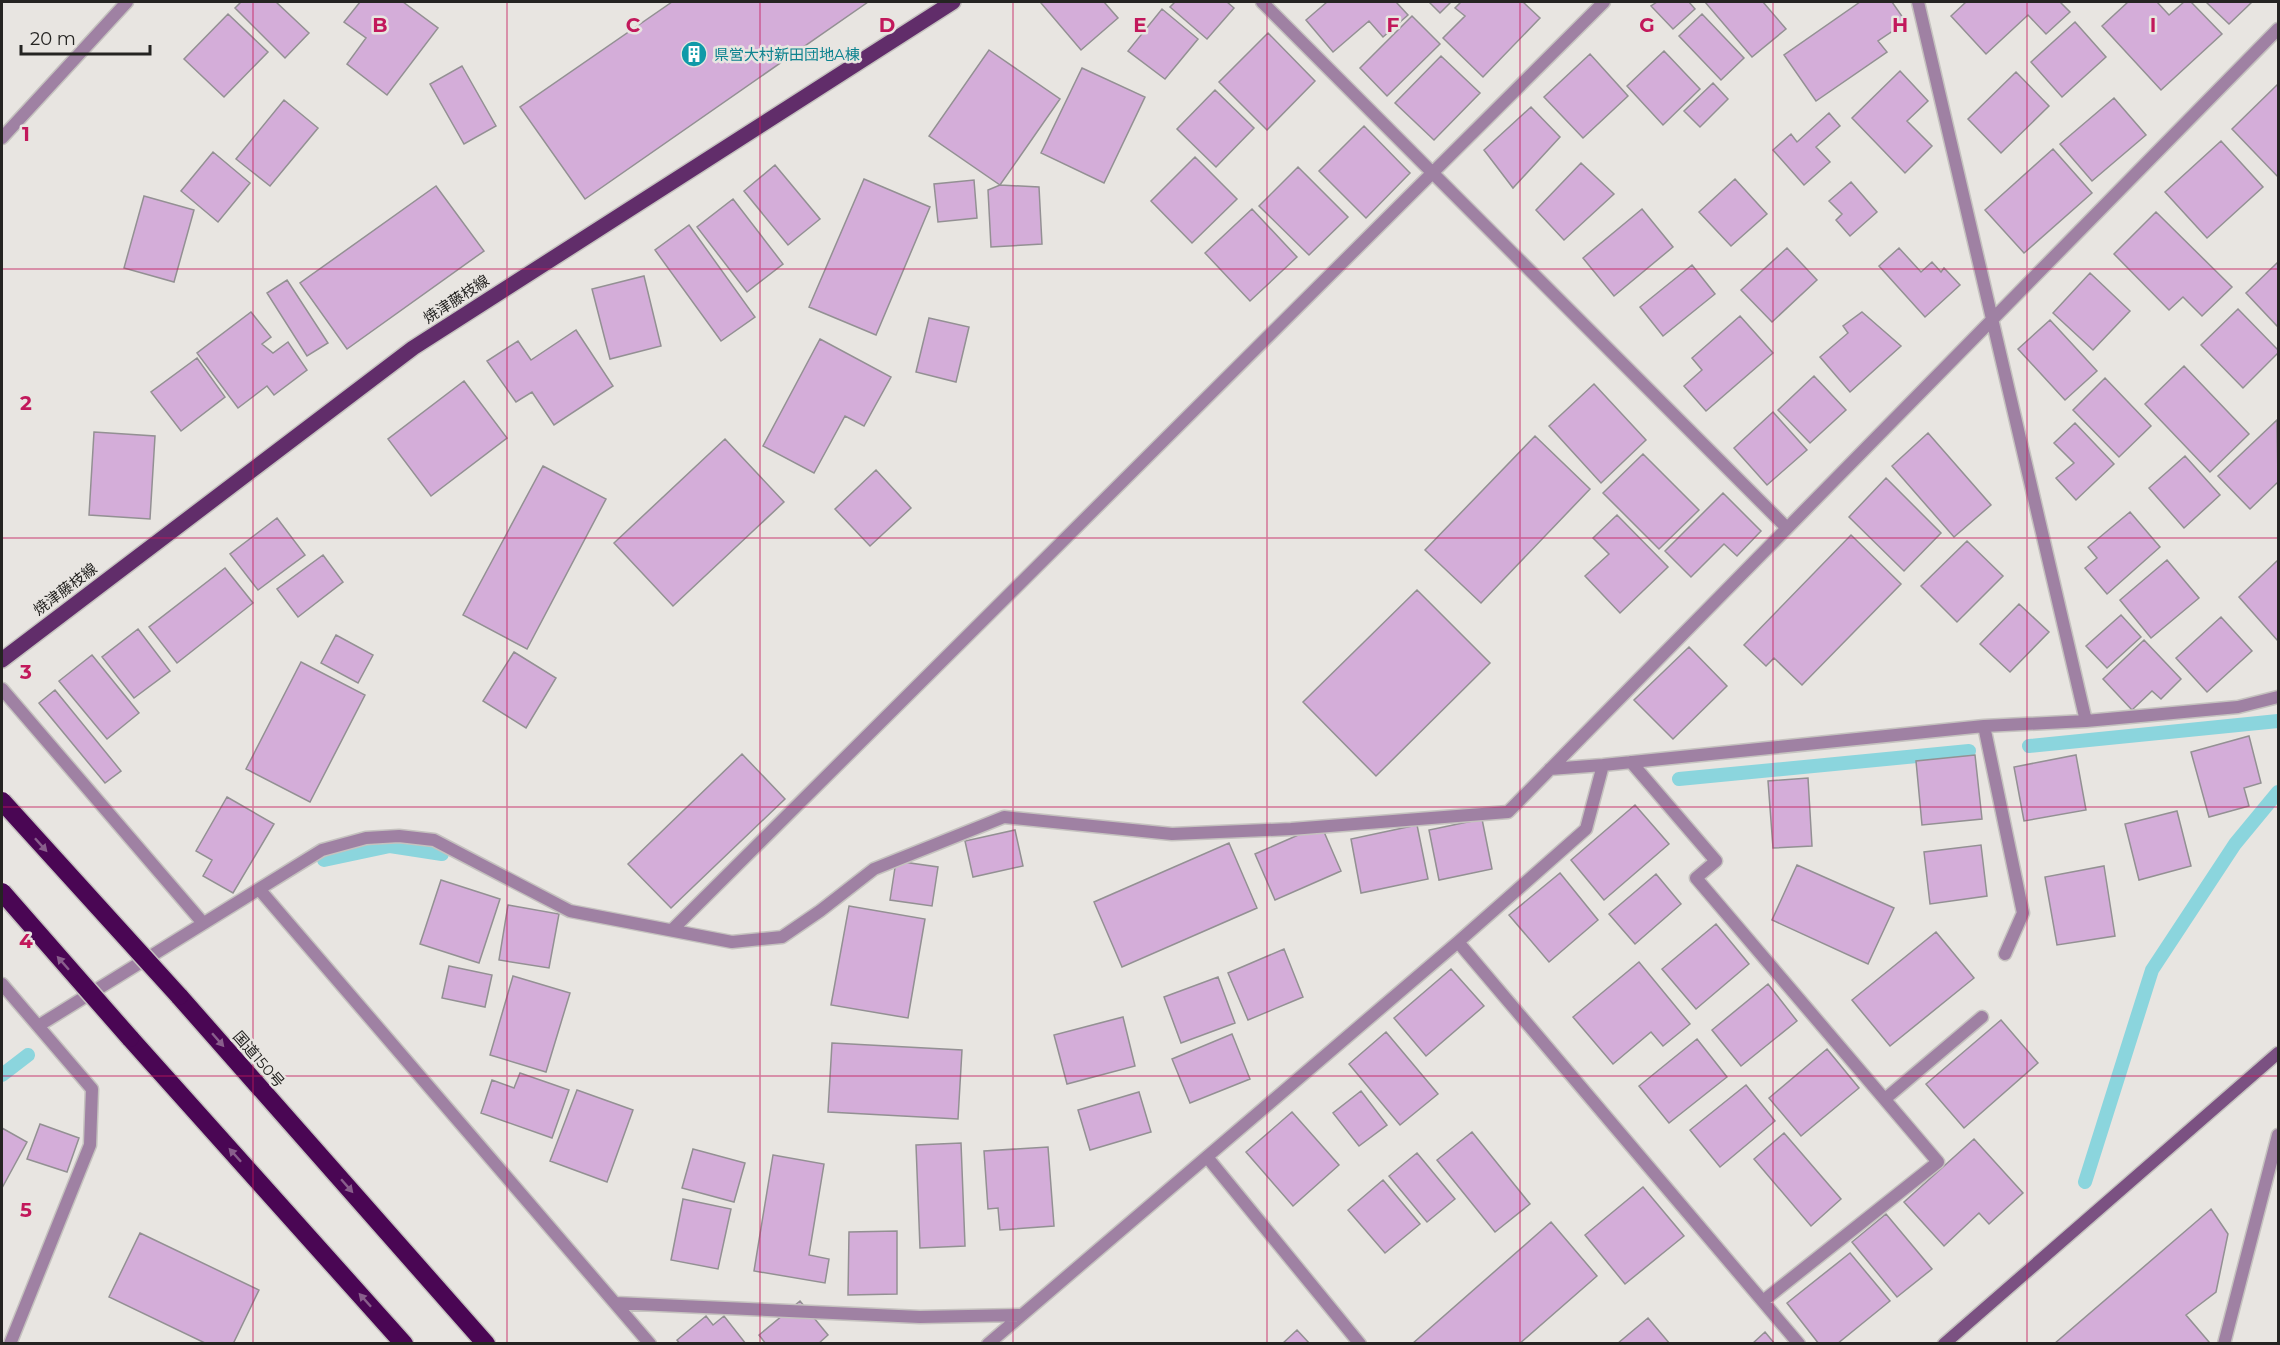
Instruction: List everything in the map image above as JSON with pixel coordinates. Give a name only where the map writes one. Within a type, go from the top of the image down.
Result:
[{"type":"highway","name":"国道150号","points":[[2,801],[179,996],[486,1344]]},
{"type":"highway","points":[[2,892],[404,1344]]},
{"type":"main road","name":"焼津藤枝線","points":[[2,660],[412,348],[946,3]]},
{"type":"street","points":[[2,138],[127,2]]},
{"type":"street","points":[[1262,2],[1787,528]]},
{"type":"street","points":[[672,930],[1604,2]]},
{"type":"street","points":[[1918,2],[1994,319],[2086,721]]},
{"type":"street","points":[[38,1026],[322,850],[366,838],[399,836],[434,840],[570,911],[732,942],[782,937],[874,869],[1004,817],[1172,834],[1291,829],[1508,812],[2278,29]]},
{"type":"street","points":[[2,689],[203,923]]},
{"type":"street","points":[[1550,769],[1984,726],[2086,721],[2238,707],[2278,697]]},
{"type":"street","points":[[1984,726],[2023,913],[2005,954]]},
{"type":"street","points":[[1631,762],[1716,861],[1696,878],[1938,1162],[1763,1301]]},
{"type":"street","points":[[988,1344],[1458,942],[1586,829],[1603,765]]},
{"type":"street","points":[[259,889],[650,1344]]},
{"type":"street","points":[[1458,942],[1799,1344]]},
{"type":"street","points":[[2,984],[92,1089],[90,1145],[10,1344]]},
{"type":"street","points":[[1885,1099],[1982,1017]]},
{"type":"street","points":[[1944,1344],[2278,1053]]},
{"type":"street","points":[[2224,1344],[2278,1135]]},
{"type":"street","points":[[1207,1157],[1360,1344]]},
{"type":"street","points":[[615,1303],[920,1317],[1022,1315]]},
{"type":"building","points":[[241,2],[276,2],[309,33],[285,58],[235,8]]},
{"type":"building","points":[[360,2],[403,2],[438,28],[387,95],[347,64],[366,38],[344,22]]},
{"type":"building","name":"県営大村新田団地A棟","points":[[672,2],[868,2],[585,199],[520,107]]},
{"type":"building","points":[[1104,2],[1118,18],[1081,50],[1041,3]]},
{"type":"building","points":[[1175,2],[1227,2],[1234,8],[1207,39],[1170,7]]},
{"type":"building","points":[[1327,2],[1396,2],[1408,15],[1383,37],[1369,21],[1333,52],[1306,20]]},
{"type":"building","points":[[1429,2],[1451,2],[1440,13]]},
{"type":"building","points":[[1461,2],[1523,2],[1540,18],[1483,77],[1443,38],[1465,16],[1455,8]]},
{"type":"building","points":[[1657,2],[1689,2],[1695,9],[1673,29],[1651,6]]},
{"type":"building","points":[[1705,2],[1763,2],[1786,29],[1752,57]]},
{"type":"building","points":[[1860,2],[1892,2],[1906,22],[1878,41],[1887,52],[1816,101],[1784,55]]},
{"type":"building","points":[[1966,2],[2060,2],[2070,12],[2046,34],[2028,15],[1986,54],[1951,16]]},
{"type":"building","points":[[2128,2],[2157,2],[2169,15],[2184,2],[2191,2],[2222,34],[2161,90],[2102,26]]},
{"type":"building","points":[[2206,2],[2252,2],[2229,24]]},
{"type":"building","points":[[1162,9],[1198,39],[1165,79],[1128,51]]},
{"type":"building","points":[[228,14],[268,52],[224,97],[184,59]]},
{"type":"building","points":[[1702,14],[1744,58],[1721,80],[1679,36]]},
{"type":"building","points":[[1412,16],[1440,44],[1387,96],[1360,68]]},
{"type":"building","points":[[2075,22],[2106,57],[2062,97],[2031,62]]},
{"type":"building","points":[[1268,33],[1315,81],[1267,130],[1219,82]]},
{"type":"building","points":[[989,50],[1060,99],[1000,185],[929,136]]},
{"type":"building","points":[[1664,51],[1700,89],[1663,125],[1627,86]]},
{"type":"building","points":[[1590,54],[1628,96],[1583,138],[1544,97]]},
{"type":"building","points":[[1441,56],[1480,93],[1434,140],[1395,103]]},
{"type":"building","points":[[462,66],[496,126],[464,144],[430,84]]},
{"type":"building","points":[[1082,68],[1145,97],[1104,183],[1041,153]]},
{"type":"building","points":[[1900,71],[1928,101],[1907,121],[1932,146],[1905,173],[1852,118]]},
{"type":"building","points":[[2016,72],[2049,106],[2001,153],[1968,119]]},
{"type":"building","points":[[1713,83],[1728,99],[1700,127],[1684,111]]},
{"type":"building","points":[[2278,84],[2278,177],[2232,129]]},
{"type":"building","points":[[1215,90],[1254,128],[1216,167],[1177,129]]},
{"type":"building","points":[[2114,98],[2146,135],[2092,181],[2060,144]]},
{"type":"building","points":[[284,100],[318,128],[270,186],[236,159]]},
{"type":"building","points":[[1531,107],[1560,137],[1513,188],[1484,150]]},
{"type":"building","points":[[1829,113],[1840,126],[1816,147],[1830,162],[1804,185],[1773,150],[1791,134],[1797,142]]},
{"type":"building","points":[[1364,126],[1410,173],[1366,218],[1319,171]]},
{"type":"building","points":[[2221,141],[2263,187],[2207,238],[2165,192]]},
{"type":"building","points":[[2053,149],[2092,193],[2024,253],[1985,210]]},
{"type":"building","points":[[213,152],[250,183],[218,222],[181,191]]},
{"type":"building","points":[[1195,157],[1237,199],[1192,243],[1151,201]]},
{"type":"building","points":[[1581,163],[1614,194],[1564,240],[1536,210]]},
{"type":"building","points":[[775,165],[820,219],[788,245],[744,191]]},
{"type":"building","points":[[1298,167],[1348,217],[1309,255],[1259,206]]},
{"type":"building","points":[[864,179],[930,207],[876,335],[809,307]]},
{"type":"building","points":[[1735,179],[1767,214],[1731,246],[1699,212]]},
{"type":"building","points":[[974,180],[977,218],[938,222],[934,184]]},
{"type":"building","points":[[1851,182],[1877,212],[1850,236],[1836,220],[1842,214],[1829,201]]},
{"type":"building","points":[[1000,185],[1039,187],[1042,244],[991,247],[988,190]]},
{"type":"building","points":[[436,186],[484,251],[347,349],[300,283]]},
{"type":"building","points":[[144,196],[194,210],[174,282],[124,268]]},
{"type":"building","points":[[733,199],[783,264],[747,292],[697,227]]},
{"type":"building","points":[[1252,209],[1297,257],[1250,301],[1205,253]]},
{"type":"building","points":[[1642,209],[1673,247],[1614,296],[1583,258]]},
{"type":"building","points":[[2156,212],[2232,287],[2202,316],[2183,297],[2169,310],[2114,254]]},
{"type":"building","points":[[689,225],[755,317],[721,341],[655,250]]},
{"type":"building","points":[[1787,248],[1817,280],[1772,322],[1741,290]]},
{"type":"building","points":[[1899,248],[1921,272],[1932,262],[1941,272],[1944,268],[1960,285],[1925,317],[1879,266]]},
{"type":"building","points":[[2278,262],[2278,327],[2246,293]]},
{"type":"building","points":[[1692,265],[1715,294],[1663,336],[1640,307]]},
{"type":"building","points":[[2090,273],[2130,311],[2093,350],[2053,313]]},
{"type":"building","points":[[644,276],[661,346],[610,359],[592,289]]},
{"type":"building","points":[[287,280],[328,343],[307,356],[267,293]]},
{"type":"building","points":[[2238,309],[2278,350],[2278,353],[2243,388],[2201,345]]},
{"type":"building","points":[[251,312],[271,337],[262,344],[273,353],[288,342],[307,370],[274,395],[267,386],[238,408],[197,353]]},
{"type":"building","points":[[1862,312],[1901,346],[1850,392],[1820,357],[1848,333],[1843,326]]},
{"type":"building","points":[[1740,316],[1773,353],[1706,411],[1684,386],[1702,370],[1692,358]]},
{"type":"building","points":[[929,318],[969,327],[956,382],[916,372]]},
{"type":"building","points":[[2050,320],[2097,371],[2065,400],[2018,349]]},
{"type":"building","points":[[576,330],[613,386],[554,425],[532,392],[516,402],[487,361],[518,341],[531,360]]},
{"type":"building","points":[[820,339],[891,377],[864,426],[845,416],[814,473],[763,446]]},
{"type":"building","points":[[197,358],[225,397],[181,431],[151,392]]},
{"type":"building","points":[[2184,366],[2249,434],[2210,472],[2145,404]]},
{"type":"building","points":[[1814,376],[1846,410],[1810,443],[1778,410]]},
{"type":"building","points":[[2105,378],[2151,426],[2119,457],[2073,410]]},
{"type":"building","points":[[464,381],[507,438],[431,496],[388,439]]},
{"type":"building","points":[[1594,384],[1646,440],[1601,483],[1549,426]]},
{"type":"building","points":[[1773,412],[1807,450],[1767,485],[1734,448]]},
{"type":"building","points":[[2277,420],[2278,482],[2250,509],[2218,476]]},
{"type":"building","points":[[2075,423],[2114,464],[2076,500],[2056,478],[2074,463],[2054,443]]},
{"type":"building","points":[[94,432],[155,436],[150,519],[89,515]]},
{"type":"building","points":[[1928,433],[1991,505],[1954,537],[1892,466]]},
{"type":"building","points":[[1535,436],[1590,489],[1481,603],[1425,550]]},
{"type":"building","points":[[725,439],[784,502],[673,606],[614,543]]},
{"type":"building","points":[[1643,454],[1699,510],[1659,549],[1603,493]]},
{"type":"building","points":[[2185,456],[2220,495],[2184,528],[2149,488]]},
{"type":"building","points":[[543,466],[606,499],[527,649],[463,615]]},
{"type":"building","points":[[876,470],[911,508],[870,546],[835,509]]},
{"type":"building","points":[[1886,478],[1941,533],[1904,571],[1849,517]]},
{"type":"building","points":[[1723,493],[1761,531],[1737,556],[1724,544],[1691,577],[1665,551]]},
{"type":"building","points":[[2130,512],[2160,547],[2107,594],[2085,568],[2097,558],[2088,547]]},
{"type":"building","points":[[1617,515],[1668,567],[1620,613],[1585,576],[1609,554],[1593,538]]},
{"type":"building","points":[[277,518],[305,555],[258,590],[230,554]]},
{"type":"building","points":[[1851,535],[1901,584],[1802,685],[1774,658],[1766,666],[1744,645]]},
{"type":"building","points":[[1967,541],[2003,576],[1957,622],[1921,586]]},
{"type":"building","points":[[323,555],[343,582],[298,617],[277,589]]},
{"type":"building","points":[[2167,560],[2199,598],[2151,638],[2120,600]]},
{"type":"building","points":[[2278,560],[2278,641],[2239,597]]},
{"type":"building","points":[[225,568],[253,603],[177,663],[149,627]]},
{"type":"building","points":[[1417,590],[1490,663],[1376,776],[1303,702]]},
{"type":"building","points":[[2019,604],[2049,632],[2010,672],[1980,644]]},
{"type":"building","points":[[2121,615],[2141,637],[2107,668],[2086,646]]},
{"type":"building","points":[[2221,617],[2252,651],[2207,692],[2176,658]]},
{"type":"building","points":[[138,629],[170,671],[134,698],[102,657]]},
{"type":"building","points":[[336,635],[373,655],[358,683],[321,663]]},
{"type":"building","points":[[2144,640],[2181,679],[2161,699],[2152,691],[2132,710],[2103,679]]},
{"type":"building","points":[[1689,647],[1727,686],[1673,739],[1634,700]]},
{"type":"building","points":[[514,652],[556,678],[526,728],[483,701]]},
{"type":"building","points":[[92,655],[139,713],[107,739],[59,681]]},
{"type":"building","points":[[301,662],[365,695],[310,802],[246,769]]},
{"type":"building","points":[[55,690],[121,771],[105,783],[39,703]]},
{"type":"building","points":[[2249,736],[2261,783],[2244,788],[2249,806],[2209,817],[2191,752]]},
{"type":"building","points":[[742,754],[785,799],[671,908],[628,864]]},
{"type":"building","points":[[1975,755],[1982,819],[1922,825],[1916,761]]},
{"type":"building","points":[[2076,755],[2086,810],[2024,821],[2014,767]]},
{"type":"building","points":[[1808,778],[1812,846],[1773,848],[1768,781]]},
{"type":"building","points":[[227,797],[274,824],[233,893],[203,876],[212,860],[196,851]]},
{"type":"building","points":[[1635,805],[1669,844],[1604,900],[1571,860]]},
{"type":"building","points":[[2177,811],[2191,866],[2139,880],[2125,824]]},
{"type":"building","points":[[1482,819],[1492,869],[1439,880],[1429,830]]},
{"type":"building","points":[[1321,825],[1341,871],[1275,900],[1255,854]]},
{"type":"building","points":[[1417,825],[1428,879],[1361,893],[1351,839]]},
{"type":"building","points":[[1015,830],[1023,866],[973,877],[965,841]]},
{"type":"building","points":[[1229,843],[1257,908],[1122,967],[1094,902]]},
{"type":"building","points":[[1981,845],[1987,896],[1930,904],[1924,852]]},
{"type":"building","points":[[896,861],[938,867],[932,906],[890,900]]},
{"type":"building","points":[[1797,865],[1894,908],[1868,964],[1772,920]]},
{"type":"building","points":[[2104,866],[2115,936],[2057,945],[2045,877]]},
{"type":"building","points":[[1560,873],[1598,920],[1549,962],[1509,915]]},
{"type":"building","points":[[1656,874],[1681,904],[1635,944],[1609,914]]},
{"type":"building","points":[[441,880],[500,899],[479,963],[420,944]]},
{"type":"building","points":[[508,905],[559,914],[549,968],[499,960]]},
{"type":"building","points":[[849,906],[925,919],[908,1018],[831,1005]]},
{"type":"building","points":[[1716,924],[1749,964],[1696,1009],[1662,969]]},
{"type":"building","points":[[1936,932],[1974,978],[1890,1046],[1852,1000]]},
{"type":"building","points":[[1284,949],[1303,997],[1248,1020],[1228,973]]},
{"type":"building","points":[[1639,962],[1690,1024],[1663,1046],[1651,1032],[1613,1064],[1573,1017]]},
{"type":"building","points":[[449,966],[492,975],[485,1007],[442,998]]},
{"type":"building","points":[[1451,969],[1484,1006],[1426,1056],[1394,1018]]},
{"type":"building","points":[[513,976],[570,993],[546,1072],[490,1055]]},
{"type":"building","points":[[1218,977],[1235,1023],[1181,1043],[1164,997]]},
{"type":"building","points":[[1768,984],[1797,1021],[1741,1066],[1712,1030]]},
{"type":"building","points":[[1123,1017],[1135,1066],[1067,1084],[1054,1035]]},
{"type":"building","points":[[2001,1020],[2038,1063],[1964,1128],[1926,1084]]},
{"type":"building","points":[[1386,1032],[1438,1094],[1400,1125],[1349,1064]]},
{"type":"building","points":[[1232,1034],[1250,1079],[1190,1103],[1172,1059]]},
{"type":"building","points":[[1697,1039],[1727,1077],[1669,1123],[1639,1086]]},
{"type":"building","points":[[832,1043],[962,1050],[958,1119],[828,1112]]},
{"type":"building","points":[[1827,1049],[1859,1088],[1801,1136],[1769,1098]]},
{"type":"building","points":[[520,1073],[569,1090],[552,1138],[481,1113],[492,1080],[514,1088]]},
{"type":"building","points":[[1746,1085],[1775,1121],[1720,1167],[1690,1130]]},
{"type":"building","points":[[577,1090],[633,1110],[607,1182],[550,1161]]},
{"type":"building","points":[[1361,1091],[1387,1125],[1359,1146],[1333,1113]]},
{"type":"building","points":[[1139,1092],[1151,1132],[1090,1150],[1078,1110]]},
{"type":"building","points":[[1292,1112],[1339,1165],[1293,1206],[1246,1152]]},
{"type":"building","points":[[40,1124],[79,1138],[67,1172],[27,1159]]},
{"type":"building","points":[[2,1128],[27,1142],[2,1188]]},
{"type":"building","points":[[1472,1132],[1530,1204],[1495,1232],[1437,1160]]},
{"type":"building","points":[[1784,1133],[1841,1199],[1811,1226],[1754,1159]]},
{"type":"building","points":[[1974,1139],[2023,1193],[1989,1224],[1979,1213],[1944,1246],[1904,1202]]},
{"type":"building","points":[[961,1143],[965,1246],[920,1248],[916,1145]]},
{"type":"building","points":[[1048,1147],[1054,1226],[1000,1230],[998,1208],[988,1209],[984,1151]]},
{"type":"building","points":[[693,1149],[745,1163],[734,1202],[682,1188]]},
{"type":"building","points":[[1417,1153],[1455,1199],[1427,1222],[1389,1176]]},
{"type":"building","points":[[773,1155],[824,1164],[809,1255],[829,1259],[825,1283],[754,1271]]},
{"type":"building","points":[[1383,1180],[1420,1224],[1385,1253],[1348,1210]]},
{"type":"building","points":[[1643,1187],[1684,1236],[1625,1284],[1585,1235]]},
{"type":"building","points":[[683,1199],[731,1209],[718,1269],[671,1260]]},
{"type":"building","points":[[2211,1209],[2228,1234],[2216,1292],[2186,1315],[2209,1342],[2207,1344],[2054,1344]]},
{"type":"building","points":[[1886,1214],[1932,1269],[1897,1297],[1852,1242]]},
{"type":"building","points":[[1551,1222],[1597,1276],[1519,1344],[1412,1344]]},
{"type":"building","points":[[897,1231],[897,1294],[848,1295],[849,1232]]},
{"type":"building","points":[[140,1233],[259,1290],[233,1344],[207,1344],[109,1297]]},
{"type":"building","points":[[1850,1253],[1890,1301],[1837,1344],[1819,1344],[1787,1303]]},
{"type":"building","points":[[800,1301],[828,1335],[818,1344],[766,1344],[759,1335]]},
{"type":"building","points":[[706,1316],[713,1325],[724,1316],[746,1344],[680,1344],[677,1340]]},
{"type":"building","points":[[1648,1318],[1670,1344],[1617,1344]]},
{"type":"building","points":[[1297,1330],[1310,1344],[1282,1344]]},
{"type":"building","points":[[1765,1332],[1775,1344],[1752,1344]]},
{"type":"waterway","points":[[2029,746],[2278,721]]},
{"type":"waterway","points":[[1679,779],[1969,751]]},
{"type":"waterway","points":[[2085,1182],[2152,970],[2235,844],[2278,792]]},
{"type":"waterway","points":[[324,860],[390,846],[442,854]]},
{"type":"waterway","points":[[2,1075],[28,1055]]},
{"type":"place","name":"県営大村新田団地A棟","points":[[694,54]]}]
